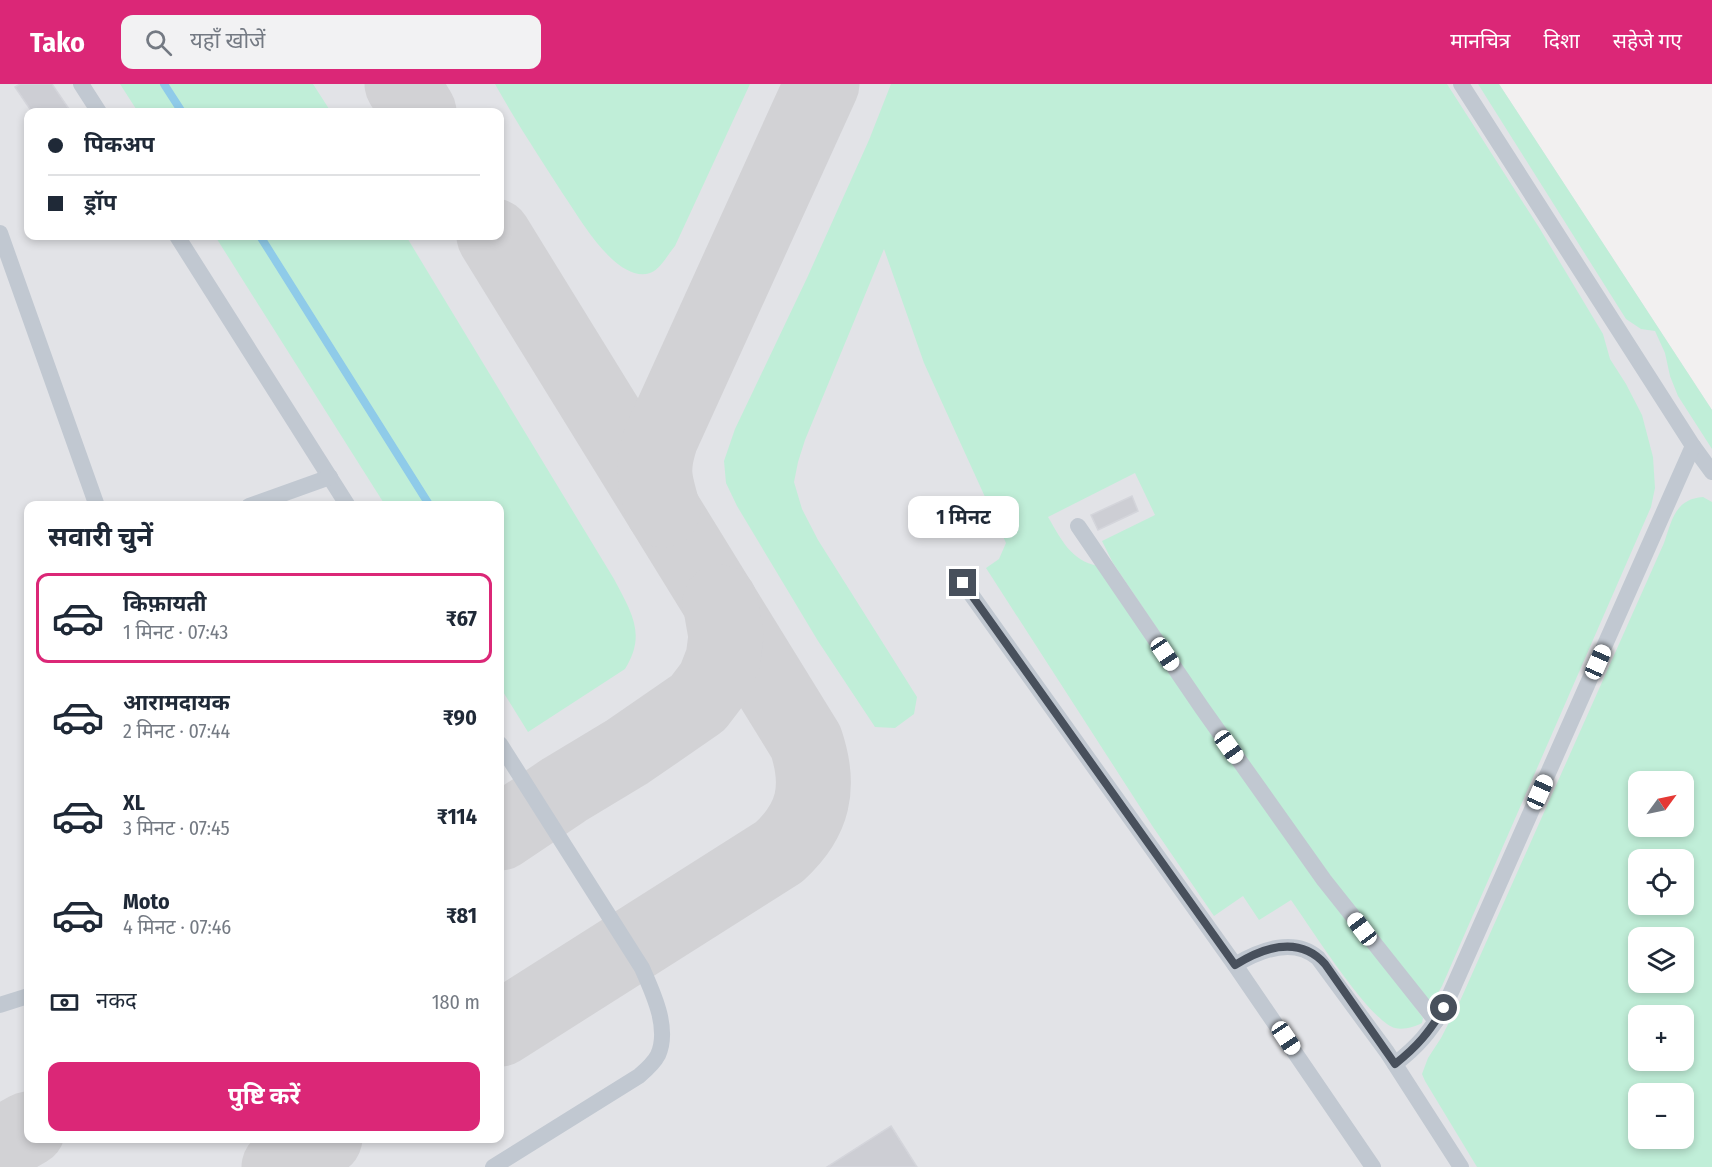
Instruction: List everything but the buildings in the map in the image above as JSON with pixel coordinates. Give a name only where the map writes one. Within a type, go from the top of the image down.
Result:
[{"type":"lane","points":[[81,84],[96,108]]},
{"type":"lane","points":[[1461,84],[1712,472]]},
{"type":"lane","points":[[0,233],[95,501]]},
{"type":"lane","points":[[180,240],[345,501]]},
{"type":"lane","points":[[1395,1064],[1420,1043],[1444,1008],[1694,446]]},
{"type":"lane","points":[[263,501],[330,477]]},
{"type":"lane","points":[[1078,526],[1304,852],[1375,946],[1436,1021]]},
{"type":"lane","points":[[963,583],[1235,965],[1374,1167]]},
{"type":"lane","points":[[493,1167],[639,1076],[654,1062],[662,1040],[654,998],[642,968],[504,750]]},
{"type":"lane","points":[[1235,965],[1254,955],[1277,948],[1297,947],[1312,952],[1325,964],[1395,1064],[1461,1167]]},
{"type":"lane","points":[[0,1005],[24,997]]},
{"type":"shaded area","points":[[0,84],[1499,84],[1712,410],[1712,1167],[0,1167]]},
{"type":"green space","points":[[120,84],[313,84],[328,108],[135,108]]},
{"type":"green space","points":[[495,84],[750,84],[675,246],[658,268],[650,273],[640,274],[630,271],[613,260],[592,237]]},
{"type":"green space","points":[[891,84],[1447,84],[1540,229],[1603,334],[1610,359],[1642,415],[1653,457],[1655,488],[1651,507],[1442,986],[1430,1002],[1393,961],[1251,768],[1113,563],[1102,541],[1155,515],[1135,473],[1048,517],[1062,541],[1074,554],[1098,566],[1423,1018],[1422,1023],[1398,1029],[1384,1022],[1356,991],[1291,900],[1259,920],[1243,896],[1214,916],[1153,827],[986,568],[999,559],[1006,543],[924,363],[884,249],[805,440],[794,482],[802,509],[818,540],[917,697],[914,714],[895,728],[875,727],[818,641],[737,506],[726,483],[724,461],[735,429],[807,278],[869,140]]},
{"type":"green space","points":[[1478,84],[1499,84],[1712,410],[1712,449],[1678,396],[1670,376],[1665,353],[1655,331],[1641,329],[1626,319]]},
{"type":"green space","points":[[218,240],[408,240],[626,602],[636,634],[632,656],[625,669],[528,732],[504,693],[504,501],[382,501]]},
{"type":"green space","points":[[1703,497],[1712,502],[1712,1167],[1477,1167],[1422,1074],[1428,1058],[1460,1001],[1664,543],[1672,519],[1680,506]]},
{"type":"waterway","points":[[164,84],[179,108]]},
{"type":"waterway","points":[[263,240],[427,501]]},
{"type":"taxiway","points":[[402,84],[417,108]]},
{"type":"taxiway","points":[[663,510],[655,474],[661,438],[822,84]]},
{"type":"taxiway","points":[[496,240],[806,742],[813,774],[811,802],[807,815],[791,840],[779,852],[504,1026]]},
{"type":"taxiway","points":[[504,830],[627,752],[698,703],[714,682],[723,659],[726,636],[720,602]]},
{"type":"taxiway","points":[[0,1145],[24,1131]]},
{"type":"taxiway","points":[[279,1167],[317,1143]]},
{"type":"route","points":[[963,583],[1235,965],[1254,955],[1287,946],[1312,952],[1325,964],[1395,1064],[1414,1049],[1430,1031],[1444,1008]]}]
